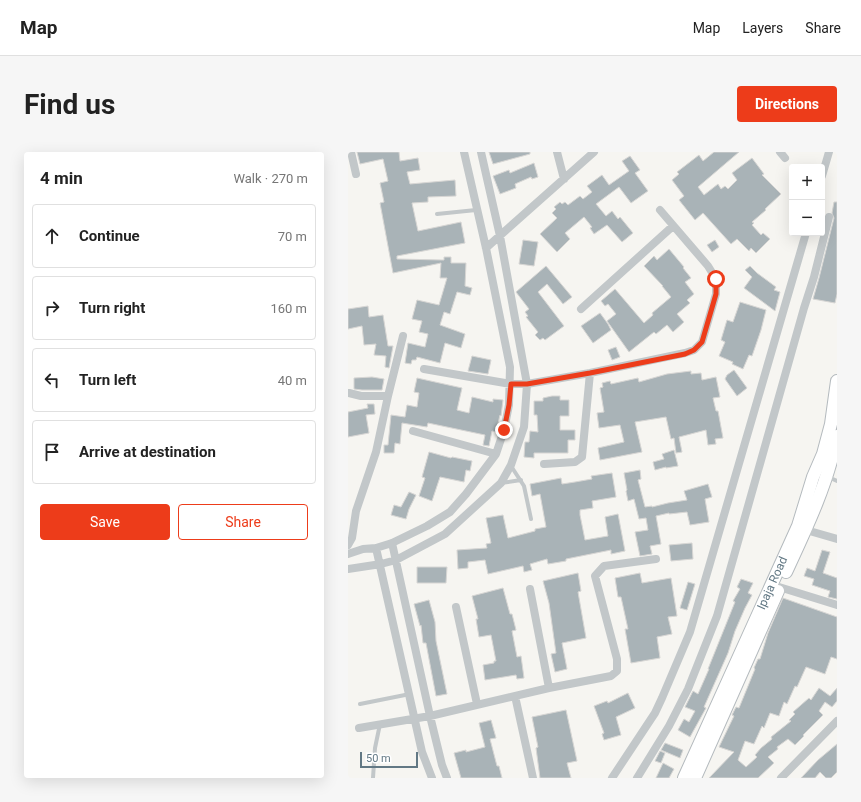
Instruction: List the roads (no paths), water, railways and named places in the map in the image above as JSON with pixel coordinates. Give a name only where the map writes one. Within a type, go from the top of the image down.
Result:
[{"type":"main road","name":"Ipaja Road","points":[[684,778],[798,526],[813,477],[823,454],[831,424],[837,381]]},
{"type":"main road","name":"Ipaja Road","points":[[695,778],[779,587],[831,478],[837,436]]},
{"type":"street","points":[[351,152],[356,174]]},
{"type":"street","points":[[348,554],[362,549],[376,548],[392,543],[427,526],[450,512],[466,494],[496,454],[504,430],[511,384],[510,367],[486,248],[476,210],[464,152]]},
{"type":"street","points":[[348,569],[396,560],[445,534],[501,483],[511,465],[524,427],[527,384],[500,236],[481,152]]},
{"type":"street","points":[[557,152],[564,179]]},
{"type":"street","points":[[486,248],[594,152]]},
{"type":"street","points":[[825,166],[829,152]]},
{"type":"street","points":[[424,369],[511,384],[527,384],[685,354],[694,350],[702,342],[716,294],[716,279],[708,266],[660,210]]},
{"type":"street","points":[[637,778],[666,732],[688,689],[717,616],[830,217]]},
{"type":"street","points":[[581,309],[673,226]]},
{"type":"street","points":[[612,778],[655,713],[690,632],[805,236]]},
{"type":"street","points":[[348,545],[352,538],[356,511],[376,452],[403,336]]},
{"type":"street","points":[[544,464],[575,462],[582,457],[590,373]]},
{"type":"street","points":[[348,392],[361,396],[388,396]]},
{"type":"street","points":[[414,431],[496,454]]},
{"type":"street","points":[[806,530],[837,539]]},
{"type":"street","points":[[392,543],[430,716],[442,765],[447,778]]},
{"type":"street","points":[[376,548],[381,564],[422,752],[432,778]]},
{"type":"street","points":[[359,728],[430,716],[549,688],[610,676],[617,671],[617,659],[595,576],[604,566],[656,559]]},
{"type":"street","points":[[779,587],[837,605]]},
{"type":"street","points":[[530,589],[549,688]]},
{"type":"street","points":[[456,607],[477,704]]},
{"type":"street","points":[[515,696],[533,778]]},
{"type":"street","points":[[781,778],[837,721]]},
{"type":"lane","points":[[438,214],[476,210]]},
{"type":"lane","points":[[511,465],[521,480],[526,492],[531,519]]},
{"type":"lane","points":[[501,483],[521,480]]},
{"type":"lane","points":[[360,704],[410,694]]},
{"type":"lane","points":[[373,778],[375,748],[380,724]]}]
